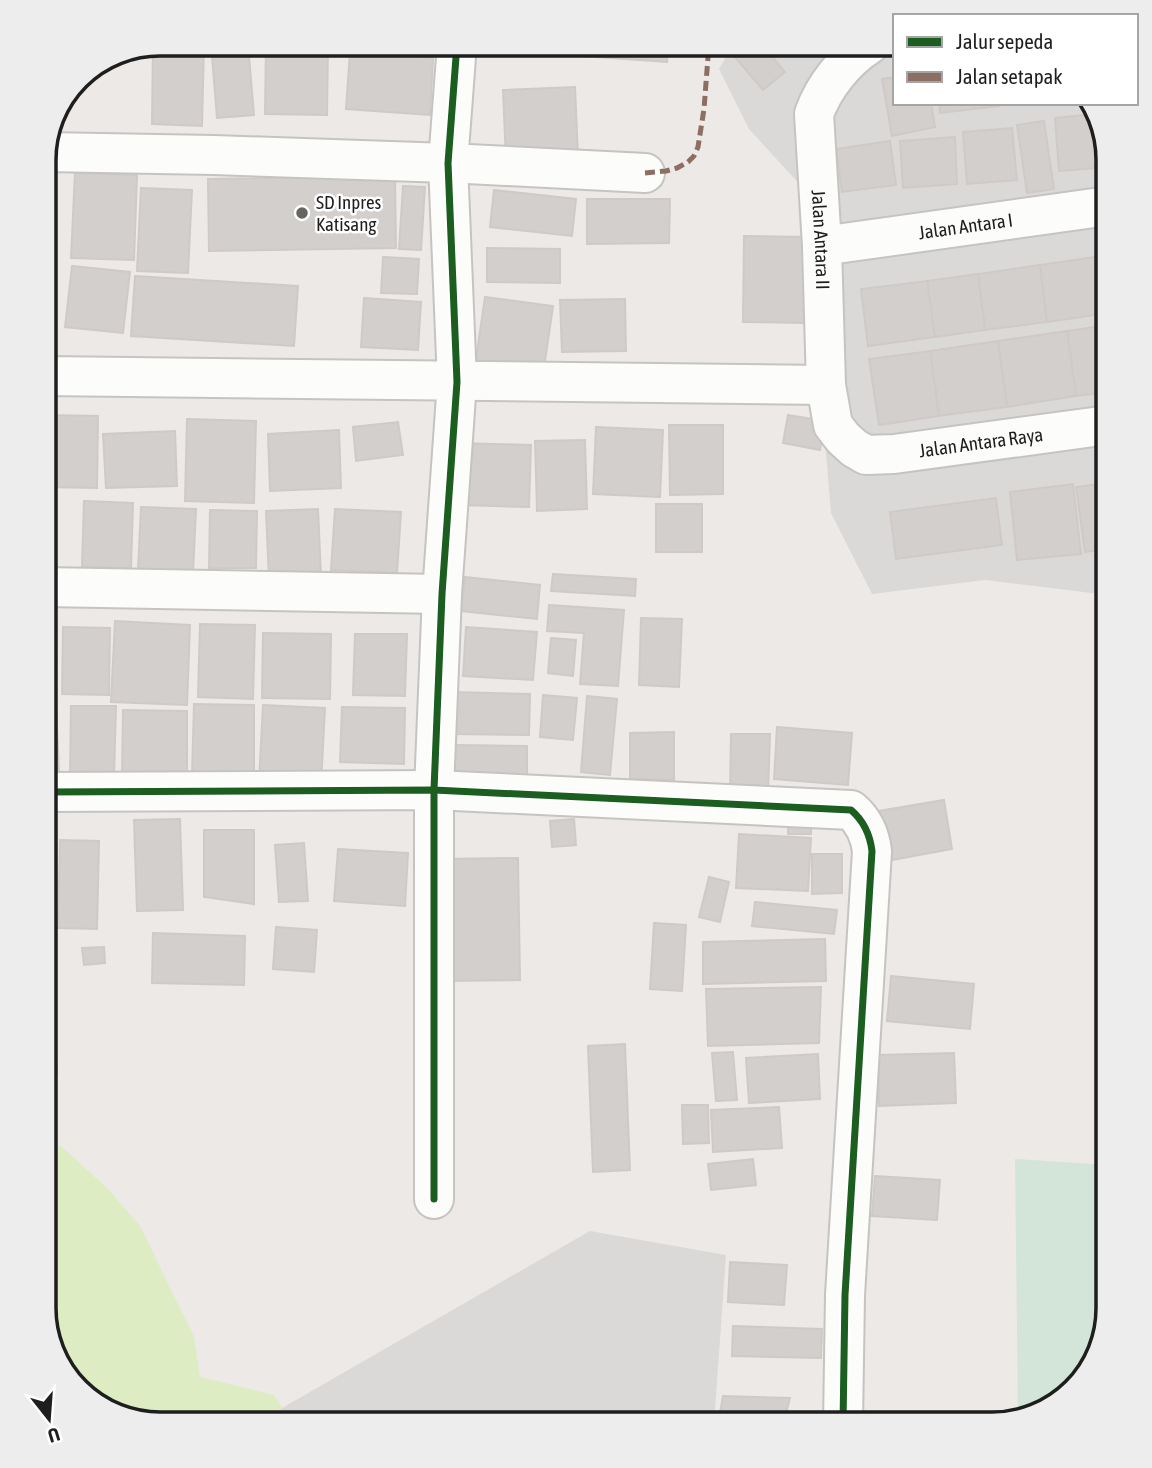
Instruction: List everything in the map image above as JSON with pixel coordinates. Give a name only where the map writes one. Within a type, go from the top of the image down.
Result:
[{"type":"street","points":[[433,1199],[435,790],[442,594],[457,382],[448,163],[456,56]]},
{"type":"street","name":"Jalan Antara II","points":[[854,56],[821,96],[814,114],[822,246],[826,384],[834,425],[854,448]]},
{"type":"street","points":[[56,152],[448,163],[645,173]]},
{"type":"street","name":"Jalan Antara I","points":[[822,246],[1096,208]]},
{"type":"street","points":[[56,376],[826,384]]},
{"type":"street","name":"Jalan Antara Raya","points":[[854,448],[866,455],[894,454],[1096,427]]},
{"type":"street","points":[[56,587],[442,594]]},
{"type":"street","points":[[56,792],[435,790],[851,810],[859,817],[870,838],[872,851],[845,1295],[843,1412]]},
{"type":"shaded area","points":[[726,56],[893,56],[893,105],[1080,105],[1090,127],[1096,160],[1096,594],[985,580],[872,594],[831,513],[804,189],[749,129],[719,69]]},
{"type":"shaded area","points":[[590,1231],[726,1255],[715,1412],[282,1412],[282,1408]]},
{"type":"green space","points":[[56,1145],[61,1146],[108,1189],[140,1226],[194,1337],[200,1377],[274,1395],[282,1412],[146,1411],[114,1401],[82,1377],[67,1354],[58,1328]]},
{"type":"green space","points":[[1015,1159],[1096,1164],[1096,1308],[1092,1335],[1078,1366],[1061,1386],[1038,1401],[1018,1408]]},
{"type":"building","points":[[204,56],[202,126],[152,124],[153,57]]},
{"type":"building","points":[[212,56],[249,56],[254,115],[217,118]]},
{"type":"building","points":[[266,56],[328,56],[327,115],[265,114]]},
{"type":"building","points":[[350,56],[433,58],[430,115],[346,109]]},
{"type":"building","points":[[582,56],[667,56],[667,62]]},
{"type":"building","points":[[734,56],[772,56],[785,72],[763,90]]},
{"type":"building","points":[[893,77],[893,105],[931,105],[935,127],[892,136],[882,79]]},
{"type":"building","points":[[575,87],[578,156],[506,160],[503,90]]},
{"type":"building","points":[[939,105],[999,105],[999,106],[940,113]]},
{"type":"building","points":[[1085,115],[1095,146],[1096,168],[1059,171],[1055,118]]},
{"type":"building","points":[[1044,121],[1054,189],[1027,193],[1017,125]]},
{"type":"building","points":[[1012,128],[1017,180],[967,184],[963,132]]},
{"type":"building","points":[[955,137],[957,184],[903,188],[900,141]]},
{"type":"building","points":[[890,141],[896,185],[842,192],[836,149]]},
{"type":"building","points":[[75,173],[137,175],[134,260],[71,258]]},
{"type":"building","name":"SD Inpres Katisang","points":[[395,176],[396,248],[209,251],[208,179]]},
{"type":"building","points":[[403,186],[425,187],[421,250],[399,249]]},
{"type":"building","points":[[141,188],[192,190],[188,273],[137,271]]},
{"type":"building","points":[[494,190],[576,199],[572,236],[490,227]]},
{"type":"building","points":[[587,199],[670,199],[669,243],[587,244]]},
{"type":"building","points":[[744,236],[805,237],[804,323],[743,322]]},
{"type":"building","points":[[487,248],[560,249],[560,283],[487,282]]},
{"type":"building","points":[[383,257],[419,259],[417,294],[381,293]]},
{"type":"building","points":[[1095,257],[1096,315],[1047,322],[1040,265]]},
{"type":"building","points":[[1040,265],[1047,322],[985,330],[978,274]]},
{"type":"building","points":[[72,266],[130,272],[123,333],[65,327]]},
{"type":"building","points":[[978,274],[985,330],[935,337],[927,281]]},
{"type":"building","name":"SD Inpres Katisang","points":[[135,276],[298,286],[294,346],[131,336]]},
{"type":"building","points":[[927,281],[935,337],[868,346],[861,289]]},
{"type":"building","points":[[485,297],[553,306],[543,375],[475,366]]},
{"type":"building","points":[[364,298],[421,302],[418,350],[361,347]]},
{"type":"building","points":[[625,299],[626,351],[562,352],[560,300]]},
{"type":"building","points":[[1096,327],[1096,394],[1076,396],[1067,331]]},
{"type":"building","points":[[1067,331],[1076,396],[1007,407],[998,341]]},
{"type":"building","points":[[998,341],[1007,407],[939,416],[930,351]]},
{"type":"building","points":[[930,351],[939,416],[879,425],[869,359]]},
{"type":"building","points":[[56,415],[98,416],[97,488],[56,487]]},
{"type":"building","points":[[788,415],[825,421],[820,450],[783,443]]},
{"type":"building","points":[[187,419],[256,421],[254,503],[185,501]]},
{"type":"building","points":[[398,422],[403,455],[356,461],[353,427]]},
{"type":"building","points":[[669,425],[723,425],[723,494],[670,495]]},
{"type":"building","points":[[596,427],[663,430],[660,497],[593,494]]},
{"type":"building","points":[[339,430],[341,488],[270,491],[268,434]]},
{"type":"building","points":[[175,431],[177,486],[106,488],[103,434]]},
{"type":"building","points":[[585,440],[587,509],[537,511],[535,441]]},
{"type":"building","points":[[461,443],[531,445],[529,507],[459,505]]},
{"type":"building","points":[[1073,484],[1081,554],[1017,560],[1010,492]]},
{"type":"building","points":[[1096,484],[1096,551],[1085,552],[1076,487]]},
{"type":"building","points":[[996,498],[1002,545],[896,559],[890,512]]},
{"type":"building","points":[[84,501],[133,503],[131,568],[82,567]]},
{"type":"building","points":[[656,504],[702,504],[702,552],[656,552]]},
{"type":"building","points":[[141,507],[196,509],[193,573],[138,570]]},
{"type":"building","points":[[318,509],[321,576],[269,579],[266,511]]},
{"type":"building","points":[[335,509],[401,512],[397,573],[331,570]]},
{"type":"building","points":[[210,510],[257,511],[256,568],[209,568]]},
{"type":"building","points":[[553,574],[636,579],[635,596],[551,591]]},
{"type":"building","points":[[465,577],[540,585],[537,619],[461,611]]},
{"type":"building","points":[[549,605],[624,610],[618,686],[580,684],[584,633],[547,631]]},
{"type":"building","points":[[641,618],[682,619],[679,687],[639,685]]},
{"type":"building","points":[[115,621],[190,625],[187,705],[111,702]]},
{"type":"building","points":[[200,624],[255,625],[253,699],[198,697]]},
{"type":"building","points":[[63,627],[110,628],[109,695],[62,694]]},
{"type":"building","points":[[466,627],[537,632],[533,680],[463,676]]},
{"type":"building","points":[[263,633],[331,634],[330,699],[262,698]]},
{"type":"building","points":[[355,634],[407,634],[405,696],[353,695]]},
{"type":"building","points":[[551,638],[576,640],[573,676],[548,673]]},
{"type":"building","points":[[451,692],[530,694],[529,735],[450,734]]},
{"type":"building","points":[[543,695],[577,698],[573,740],[540,737]]},
{"type":"building","points":[[587,696],[617,699],[610,775],[581,772]]},
{"type":"building","points":[[194,704],[254,705],[254,776],[192,776]]},
{"type":"building","points":[[56,705],[59,772],[56,772]]},
{"type":"building","points":[[263,705],[325,708],[321,785],[259,782]]},
{"type":"building","points":[[71,706],[116,706],[114,776],[70,776]]},
{"type":"building","points":[[342,707],[405,708],[404,764],[340,762]]},
{"type":"building","points":[[123,710],[187,711],[187,777],[122,777]]},
{"type":"building","points":[[777,727],[852,733],[848,785],[774,779]]},
{"type":"building","points":[[674,732],[674,780],[630,779],[630,733]]},
{"type":"building","points":[[731,734],[770,734],[768,794],[730,793]]},
{"type":"building","points":[[455,745],[527,746],[527,779],[455,779]]},
{"type":"building","points":[[944,800],[952,849],[881,862],[872,812]]},
{"type":"building","points":[[788,816],[811,816],[811,834],[788,834]]},
{"type":"building","points":[[180,819],[183,910],[137,911],[134,820]]},
{"type":"building","points":[[574,819],[576,845],[552,847],[550,821]]},
{"type":"building","points":[[204,830],[254,830],[254,904],[204,897]]},
{"type":"building","points":[[739,834],[811,838],[808,891],[736,888]]},
{"type":"building","points":[[60,840],[99,841],[97,929],[58,928]]},
{"type":"building","points":[[304,843],[308,901],[279,902],[275,845]]},
{"type":"building","points":[[338,849],[408,853],[405,906],[334,901]]},
{"type":"building","points":[[812,854],[842,854],[842,893],[812,894]]},
{"type":"building","points":[[518,858],[520,980],[442,981],[440,859]]},
{"type":"building","points":[[709,877],[729,882],[720,922],[699,917]]},
{"type":"building","points":[[755,902],[837,910],[834,934],[752,926]]},
{"type":"building","points":[[654,923],[686,925],[682,991],[650,989]]},
{"type":"building","points":[[276,927],[317,930],[314,972],[273,969]]},
{"type":"building","points":[[153,933],[245,936],[244,985],[152,983]]},
{"type":"building","points":[[825,939],[826,981],[703,984],[703,942]]},
{"type":"building","points":[[104,947],[105,963],[84,965],[82,948]]},
{"type":"building","points":[[891,976],[974,984],[970,1029],[887,1021]]},
{"type":"building","points":[[821,987],[819,1043],[708,1046],[706,989]]},
{"type":"building","points":[[625,1044],[630,1170],[593,1172],[588,1046]]},
{"type":"building","points":[[733,1052],[737,1100],[716,1101],[712,1053]]},
{"type":"building","points":[[954,1053],[956,1103],[879,1106],[878,1055]]},
{"type":"building","points":[[818,1054],[820,1099],[749,1103],[746,1058]]},
{"type":"building","points":[[682,1105],[708,1105],[709,1143],[683,1144]]},
{"type":"building","points":[[779,1107],[782,1148],[713,1152],[711,1110]]},
{"type":"building","points":[[753,1159],[756,1185],[711,1190],[708,1164]]},
{"type":"building","points":[[875,1176],[940,1180],[937,1220],[872,1216]]},
{"type":"building","points":[[730,1262],[787,1265],[784,1305],[728,1302]]},
{"type":"building","points":[[733,1326],[822,1329],[821,1358],[732,1356]]},
{"type":"building","points":[[723,1396],[790,1398],[786,1412],[720,1412]]},
{"type":"marked path","points":[[645,173],[677,168],[694,156],[704,109],[708,56]]},
{"type":"cycle path","points":[[456,56],[448,163],[457,382],[442,594],[434,790],[851,810],[863,824],[872,851],[845,1295],[843,1412]]},
{"type":"cycle path","points":[[56,792],[434,790],[434,1199]]},
{"type":"place","name":"SD Inpres Katisang","points":[[302,213]]}]
